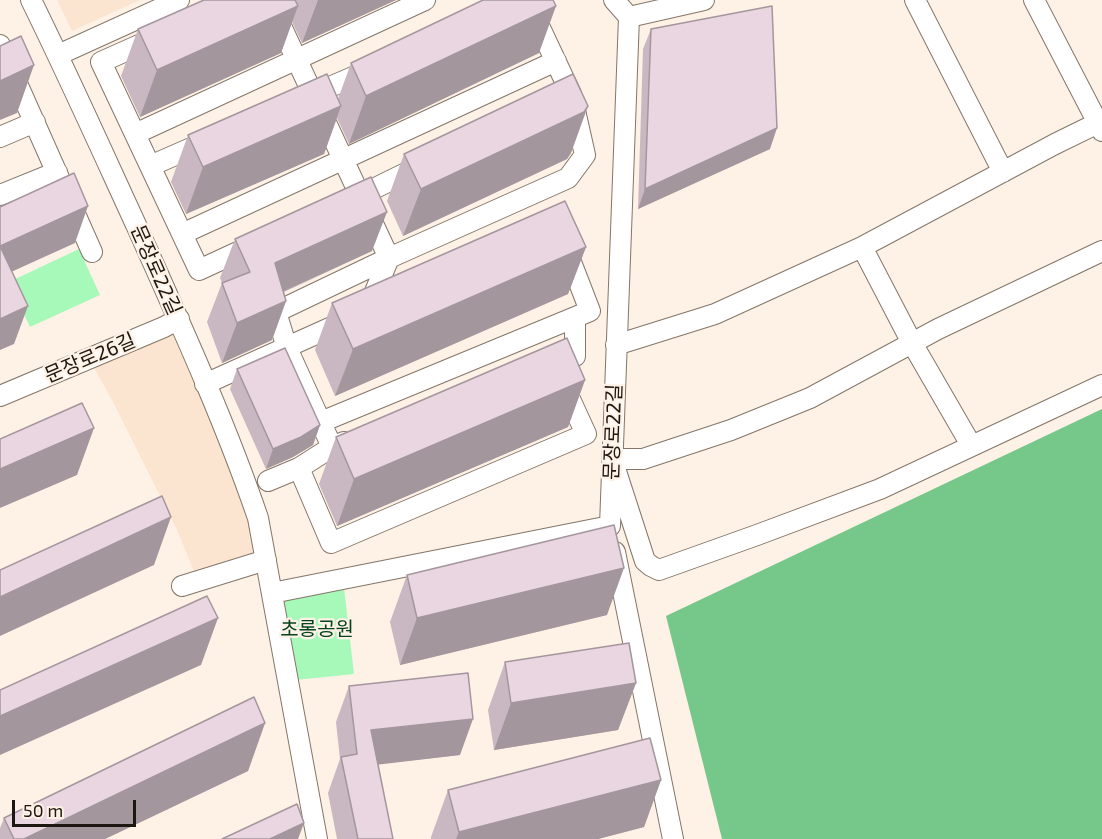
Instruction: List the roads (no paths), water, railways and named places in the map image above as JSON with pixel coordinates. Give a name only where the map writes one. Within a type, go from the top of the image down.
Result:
[{"type":"street","name":"문장로22길","points":[[31,0],[178,319],[241,469],[258,518],[317,839]]},
{"type":"street","points":[[58,55],[179,0]]},
{"type":"street","points":[[269,0],[389,258],[366,311]]},
{"type":"street","points":[[135,134],[425,0]]},
{"type":"street","points":[[332,447],[287,348],[276,312],[389,258],[568,178],[585,155],[571,94],[527,0],[505,9]]},
{"type":"street","points":[[614,0],[629,17],[704,0]]},
{"type":"street","points":[[915,0],[1003,172]]},
{"type":"street","points":[[616,345],[715,314],[862,247],[1003,172],[1101,125],[1034,0]]},
{"type":"street","name":"문장로22길","points":[[629,17],[609,526],[673,839]]},
{"type":"street","points":[[175,29],[101,62],[199,270],[267,238]]},
{"type":"street","points":[[0,45],[92,252]]},
{"type":"street","points":[[291,104],[388,61]]},
{"type":"street","points":[[182,234],[556,61]]},
{"type":"street","points":[[550,104],[571,94]]},
{"type":"street","points":[[0,138],[35,122]]},
{"type":"street","points":[[150,166],[226,133]]},
{"type":"street","points":[[339,205],[434,160]]},
{"type":"street","points":[[0,195],[57,172]]},
{"type":"street","points":[[556,183],[564,203]]},
{"type":"street","points":[[321,422],[590,311],[558,228]]},
{"type":"street","points":[[862,247],[912,343],[971,446]]},
{"type":"street","points":[[1102,251],[912,343],[810,398],[731,429],[643,459],[612,459],[645,561],[651,567],[659,570],[880,489],[1102,385]]},
{"type":"street","points":[[205,384],[387,302]]},
{"type":"street","points":[[532,372],[575,356],[575,318]]},
{"type":"street","name":"문장로26길","points":[[0,396],[165,327],[178,319]]},
{"type":"street","points":[[299,468],[331,543],[586,434],[554,364]]},
{"type":"street","points":[[268,482],[299,468],[332,447],[366,434]]},
{"type":"street","points":[[272,593],[609,526]]},
{"type":"street","points":[[182,586],[266,560]]},
{"type":"park label","name":"초롱공원","points":[[317,629]]}]
